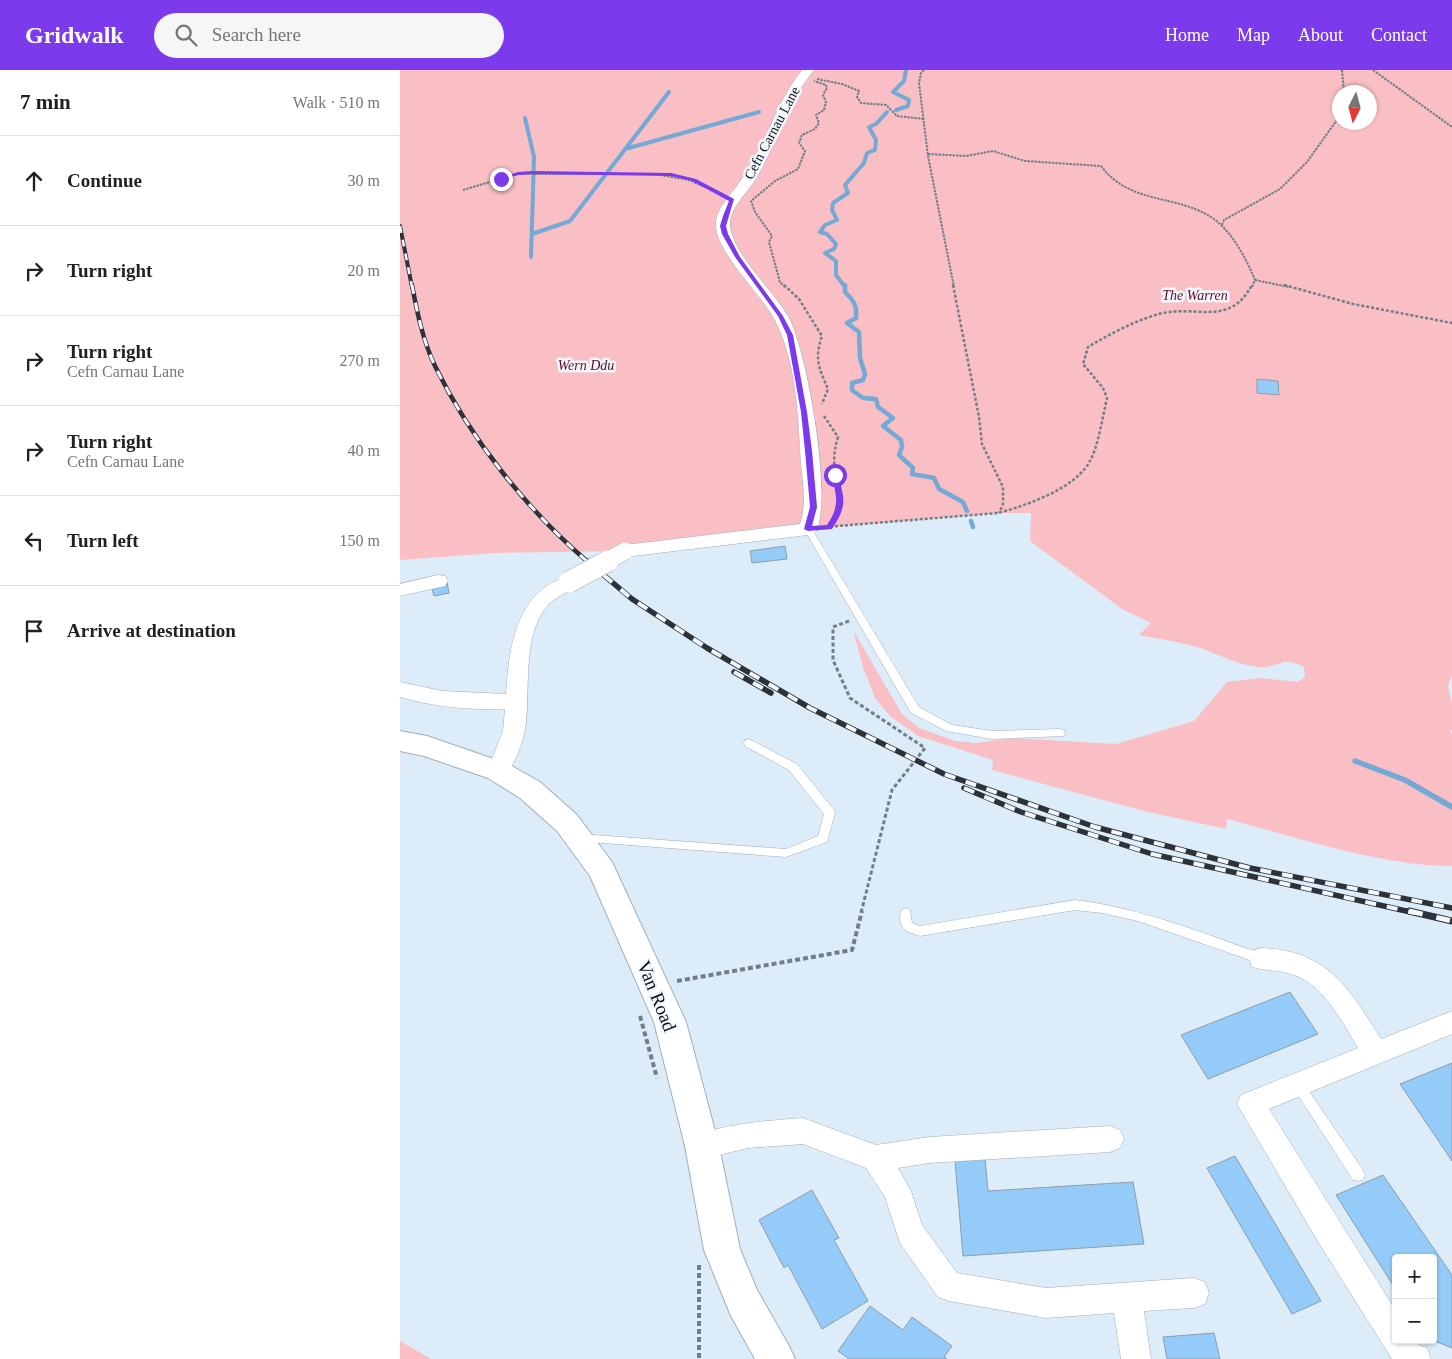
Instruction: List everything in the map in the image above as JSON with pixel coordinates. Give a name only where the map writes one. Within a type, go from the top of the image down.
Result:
[{"type":"street","name":"Cefn Carnau Lane","points":[[805,75],[780,114],[747,182],[732,200],[723,226],[737,257],[780,316],[790,335],[809,451],[813,507],[808,529]]},
{"type":"street","points":[[498,771],[514,731],[514,701],[518,664],[526,626],[540,601],[569,582],[625,551],[808,529]]},
{"type":"street","points":[[400,590],[438,581]]},
{"type":"street","points":[[400,690],[416,695],[473,702],[514,701]]},
{"type":"street","name":"Van Road","points":[[400,741],[426,746],[498,771],[530,790],[567,823],[602,870],[646,997],[670,1022],[702,1146],[722,1250],[744,1303],[776,1359]]},
{"type":"street","points":[[1261,959],[1273,959],[1308,969],[1329,985],[1376,1053]]},
{"type":"street","points":[[1392,1333],[1251,1104],[1452,1022]]},
{"type":"street","points":[[702,1146],[748,1135],[803,1131],[876,1158],[929,1150],[1110,1140]]},
{"type":"street","points":[[876,1158],[898,1191],[910,1234],[949,1286],[1046,1303],[1194,1293]]},
{"type":"street","points":[[1127,1298],[1136,1359]]},
{"type":"street","points":[[1400,1344],[1409,1357],[1416,1359]]},
{"type":"lane","points":[[808,529],[915,710],[950,728],[992,735],[1060,733]]},
{"type":"lane","points":[[578,837],[786,853],[823,839],[830,813],[793,767],[749,743]]},
{"type":"lane","points":[[906,913],[907,926],[911,930],[920,931],[1075,905],[1102,908],[1138,916],[1261,959]]},
{"type":"lane","points":[[1298,1085],[1358,1175]]},
{"type":"path","points":[[924,70],[920,73],[919,83],[928,154],[979,417],[983,448],[1001,479],[1005,500],[1003,507],[998,513]]},
{"type":"path","points":[[1342,70],[1343,85]]},
{"type":"path","points":[[1373,70],[1452,127]]},
{"type":"path","points":[[805,75],[851,87],[858,91],[857,96],[861,103],[886,105],[897,116],[924,119]]},
{"type":"path","points":[[805,75],[826,85],[827,88],[823,95],[826,102],[824,110],[816,116],[819,124],[815,129],[802,135],[800,143],[805,151],[798,169],[775,181],[751,202],[753,212],[769,228],[772,236],[769,242],[780,282],[799,299],[822,336],[817,350],[816,361],[828,389],[820,410],[838,437],[833,455],[836,485],[841,499],[837,516],[830,527]]},
{"type":"path","points":[[1222,226],[1224,220],[1280,189],[1307,162],[1332,128]]},
{"type":"path","points":[[808,529],[998,513],[1023,506],[1060,488],[1080,476],[1091,460],[1107,398],[1106,391],[1086,372],[1083,364],[1088,347],[1106,337],[1168,312],[1220,311],[1230,309],[1250,291],[1255,280],[1250,267],[1222,226],[1204,213],[1162,201],[1119,184],[1109,178],[1101,166],[1033,162],[993,151],[966,156],[928,154]]},
{"type":"path","points":[[463,190],[518,174],[655,174],[694,180],[732,200]]},
{"type":"path","points":[[1255,280],[1283,285],[1353,304],[1452,323]]},
{"type":"path","points":[[659,1085],[646,997],[852,950],[892,790],[925,748],[850,698],[833,660],[833,627],[861,616]]},
{"type":"path","points":[[699,1258],[699,1359]]},
{"type":"green space","points":[[400,70],[1452,70],[1452,676],[1448,687],[1452,704],[1452,730],[1450,731],[1452,734],[1452,866],[1425,865],[1368,856],[1227,819],[1226,829],[1144,811],[992,770],[993,760],[918,736],[890,716],[875,698],[864,670],[853,630],[902,714],[919,728],[955,741],[977,743],[1011,738],[1116,744],[1194,721],[1227,682],[1262,678],[1298,682],[1305,677],[1304,667],[1290,662],[1265,667],[1251,666],[1200,648],[1139,635],[1151,623],[1122,609],[1030,541],[1031,513],[998,513],[808,529],[625,551],[496,553],[400,560]]},
{"type":"green space","points":[[400,1341],[431,1359],[400,1359]]},
{"type":"building","points":[[1257,379],[1278,381],[1279,395],[1257,393]]},
{"type":"building","points":[[785,546],[787,559],[752,563],[750,551]]},
{"type":"building","points":[[447,582],[449,593],[434,596],[431,585]]},
{"type":"building","points":[[1290,992],[1318,1034],[1208,1079],[1181,1035]]},
{"type":"building","points":[[1452,1063],[1452,1161],[1400,1084]]},
{"type":"building","points":[[1235,1156],[1321,1301],[1292,1314],[1207,1168]]},
{"type":"building","points":[[985,1159],[988,1191],[1133,1182],[1144,1244],[963,1256],[955,1161]]},
{"type":"building","points":[[1383,1175],[1452,1275],[1452,1348],[1437,1342],[1437,1254],[1392,1254],[1392,1284],[1336,1195]]},
{"type":"building","points":[[812,1190],[839,1238],[834,1240],[868,1301],[822,1329],[788,1265],[784,1268],[759,1220]]},
{"type":"building","points":[[870,1306],[903,1330],[912,1317],[952,1346],[944,1357],[947,1359],[849,1359],[838,1351]]},
{"type":"building","points":[[1214,1333],[1220,1359],[1167,1359],[1163,1337]]},
{"type":"waterway","points":[[896,110],[908,106],[909,100],[893,92],[904,81],[906,70]]},
{"type":"waterway","points":[[625,149],[669,92]]},
{"type":"waterway","points":[[625,149],[759,112]]},
{"type":"waterway","points":[[845,287],[836,275],[836,261],[825,253],[834,249],[836,244],[827,234],[820,232],[825,225],[837,220],[832,210],[833,203],[848,193],[845,185],[864,163],[867,153],[875,150],[876,140],[869,127],[876,124],[887,112]]},
{"type":"waterway","points":[[525,118],[534,157],[531,257]]},
{"type":"waterway","points":[[532,234],[570,221],[625,149]]},
{"type":"waterway","points":[[845,287],[845,292],[851,298],[856,310],[856,318],[847,323],[859,332],[860,358],[865,374],[863,380],[852,383],[852,390],[863,398],[876,399],[878,407],[893,418],[883,426],[901,440],[902,447],[899,455],[913,468],[912,474],[934,478],[939,489],[963,502],[967,511]]},
{"type":"waterway","points":[[971,521],[973,527]]},
{"type":"waterway","points":[[1355,761],[1405,780],[1452,807]]},
{"type":"railway","points":[[400,226],[412,287]]},
{"type":"railway","points":[[412,285],[427,347],[449,393],[465,420],[502,472],[522,496],[543,520],[588,562]]},
{"type":"railway","points":[[587,561],[632,599],[707,648],[810,708],[944,774],[1095,827],[1250,868],[1452,908]]},
{"type":"railway","points":[[734,672],[771,693]]},
{"type":"railway","points":[[964,788],[1021,812],[1152,854],[1415,913]]},
{"type":"railway","points":[[1409,911],[1452,921]]},
{"type":"route","points":[[501,179],[518,174],[532,173],[671,175],[694,180],[732,200],[725,216],[723,226],[725,234],[737,257],[766,294],[790,335],[809,451],[813,507],[808,529],[830,527],[837,516],[841,499],[835,475]]},
{"type":"park label","name":"The Warren","points":[[1195,295]]},
{"type":"park label","name":"Wern Ddu","points":[[586,365]]}]
